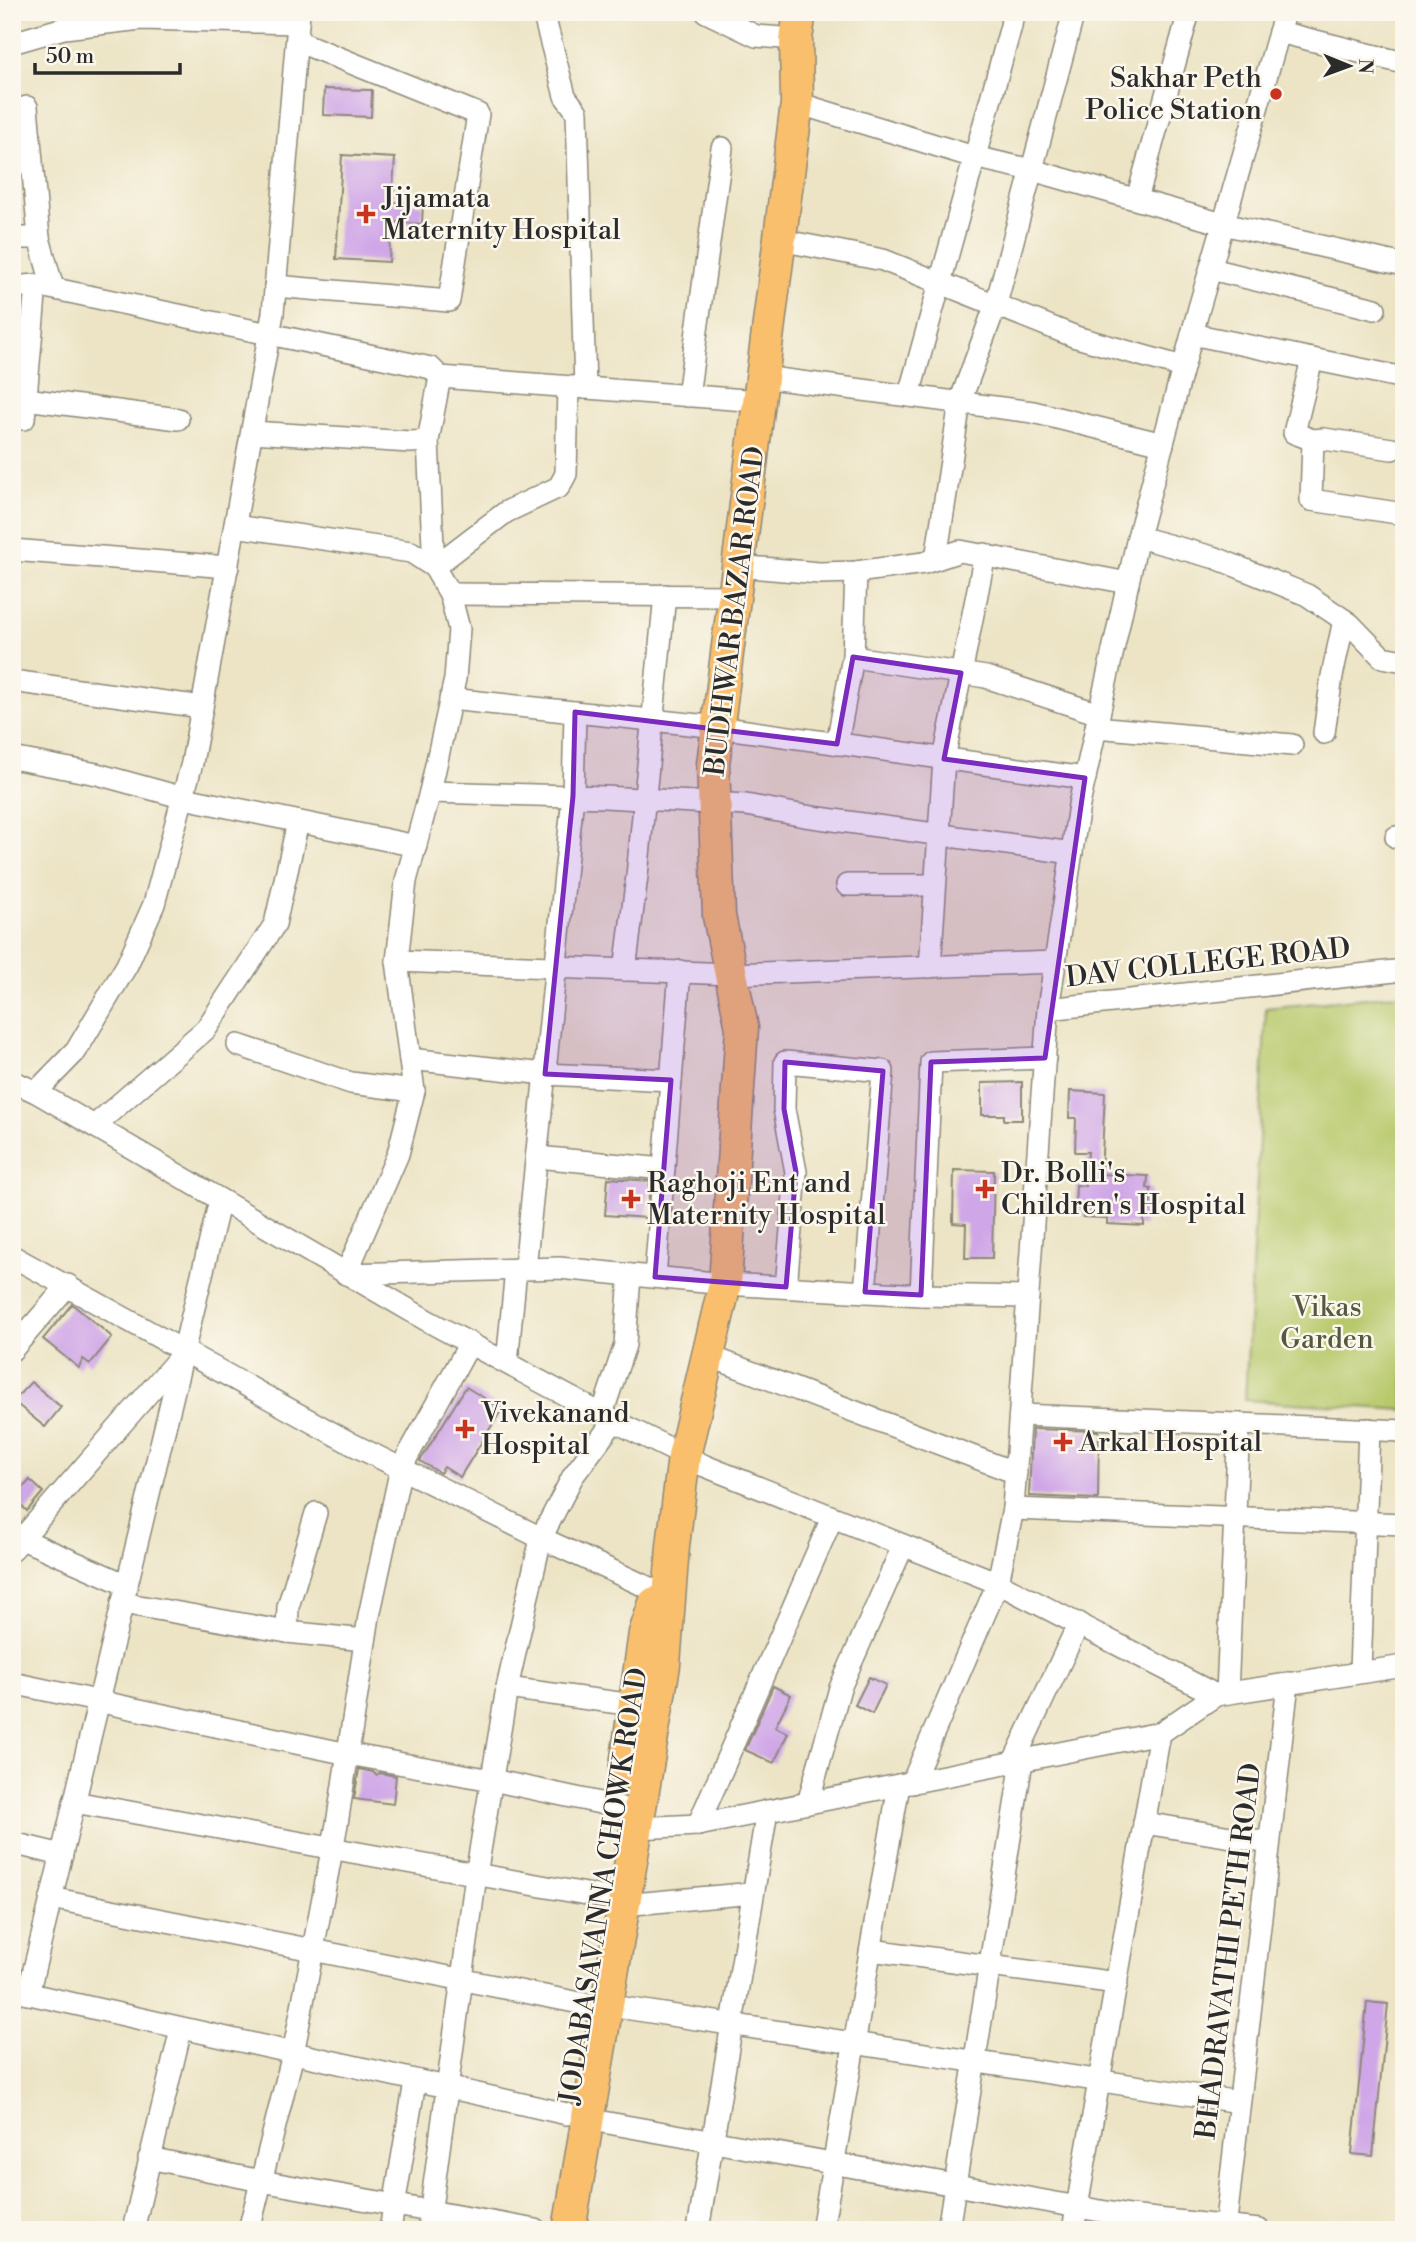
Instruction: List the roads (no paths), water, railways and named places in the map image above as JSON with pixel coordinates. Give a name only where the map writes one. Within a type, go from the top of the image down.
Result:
[{"type":"highway","name":"BUDHWAR BAZAR ROAD","points":[[684,1457],[725,1284],[742,1028],[719,916],[713,764],[797,103],[798,26]]},
{"type":"highway","name":"JODABASAVANNA CHOWK ROAD","points":[[550,2230],[576,2116],[628,1818],[664,1665],[673,1546],[684,1457]]},
{"type":"highway","name":"JODABASAVANNA CHOWK ROAD","points":[[628,1818],[634,1705],[645,1633],[673,1546]]},
{"type":"highway","name":"JODABASAVANNA CHOWK ROAD","points":[[569,2230],[576,2116]]},
{"type":"street","points":[[434,567],[506,512],[559,487],[566,474],[576,387],[577,112],[565,96],[543,12]]},
{"type":"street","points":[[706,12],[756,36],[798,26]]},
{"type":"street","points":[[909,395],[1013,12]]},
{"type":"street","points":[[936,559],[960,402],[996,304],[1074,12]]},
{"type":"street","points":[[1137,199],[1189,12]]},
{"type":"street","points":[[12,43],[64,28],[141,19],[298,25],[478,114],[449,301],[275,286]]},
{"type":"street","points":[[1048,1009],[1085,778],[1138,537],[1192,334],[1282,22],[1404,63]]},
{"type":"street","points":[[36,1092],[76,1051],[127,965],[154,904],[184,798],[270,332],[298,25]]},
{"type":"street","points":[[797,103],[974,157],[1032,170],[1223,224],[1404,265]]},
{"type":"street","points":[[12,112],[27,107],[45,286],[24,419],[12,419]]},
{"type":"street","points":[[688,396],[722,148]]},
{"type":"street","points":[[12,238],[39,238]]},
{"type":"street","points":[[780,240],[883,260],[1076,337],[1183,367]]},
{"type":"street","points":[[1211,269],[1375,309]]},
{"type":"street","points":[[12,287],[45,286],[270,332],[431,368],[440,377],[688,396],[761,389],[909,395],[1033,412],[1163,444]]},
{"type":"street","points":[[1192,334],[1404,378]]},
{"type":"street","points":[[1312,359],[1294,433],[1313,440],[1392,449]]},
{"type":"street","points":[[434,567],[428,441],[440,377]]},
{"type":"street","points":[[26,399],[178,419]]},
{"type":"street","points":[[252,432],[428,441]]},
{"type":"street","points":[[1313,440],[1311,500],[1404,514]]},
{"type":"street","points":[[235,526],[411,552],[434,567],[450,594],[459,629],[455,678],[430,792],[406,881],[397,961],[414,1091],[398,1154],[346,1274]]},
{"type":"street","points":[[1138,537],[1216,558],[1307,595],[1344,620],[1382,657],[1404,661]]},
{"type":"street","points":[[12,550],[228,567]]},
{"type":"street","points":[[450,594],[665,595],[736,581],[856,572],[924,563],[960,551],[1128,583]]},
{"type":"street","points":[[930,967],[944,759],[985,554]]},
{"type":"street","points":[[837,744],[853,657],[856,572]]},
{"type":"street","points":[[625,970],[665,595]]},
{"type":"street","points":[[1324,733],[1344,620]]},
{"type":"street","points":[[853,657],[986,677],[1097,721],[1292,745]]},
{"type":"street","points":[[12,681],[202,708]]},
{"type":"street","points":[[450,699],[718,727],[1085,778]]},
{"type":"street","points":[[507,1363],[537,1157],[573,796],[575,712]]},
{"type":"street","points":[[12,758],[97,774],[184,798],[416,846]]},
{"type":"street","points":[[430,792],[746,805],[805,816],[1072,853]]},
{"type":"street","points":[[94,1126],[206,1029],[275,924],[298,822]]},
{"type":"street","points":[[846,886],[936,885]]},
{"type":"street","points":[[397,961],[731,974],[1055,962]]},
{"type":"street","name":"DAV COLLEGE ROAD","points":[[822,2230],[871,1950],[906,1784],[998,1583],[1013,1509],[1048,1009],[1404,970]]},
{"type":"street","points":[[655,1277],[680,971]]},
{"type":"street","points":[[238,1045],[351,1083],[414,1091]]},
{"type":"street","points":[[920,1295],[931,1062],[1045,1058]]},
{"type":"street","points":[[410,1059],[545,1074],[671,1080]]},
{"type":"street","points":[[786,1287],[796,1172],[784,1109],[785,1062],[883,1071],[864,1292]]},
{"type":"street","points":[[12,1081],[36,1092],[346,1274],[684,1457],[998,1583],[1222,1694]]},
{"type":"street","points":[[537,1157],[664,1169]]},
{"type":"street","points":[[220,1200],[62,1855],[20,1992],[576,2116],[1078,2207],[1225,2228],[1259,2230]]},
{"type":"street","points":[[12,1256],[352,1444],[541,1538],[658,1592]]},
{"type":"street","points":[[346,1274],[559,1268],[725,1284],[920,1295],[1028,1297]]},
{"type":"street","points":[[429,2219],[476,1875],[508,1688],[541,1538],[573,1476],[608,1418],[625,1345],[630,1275]]},
{"type":"street","points":[[12,1350],[68,1285]]},
{"type":"street","points":[[249,2230],[293,2054],[332,1849],[365,1640],[401,1468],[470,1343]]},
{"type":"street","points":[[183,1352],[15,1540],[124,1594],[287,1632],[365,1640]]},
{"type":"street","points":[[709,1356],[1016,1473]]},
{"type":"street","points":[[1020,1415],[1404,1431]]},
{"type":"street","points":[[1222,1694],[1235,1518],[1238,1424]]},
{"type":"street","points":[[1360,1672],[1369,1429]]},
{"type":"street","points":[[1013,1509],[1404,1524]]},
{"type":"street","points":[[287,1632],[288,1607],[316,1513]]},
{"type":"street","points":[[698,1825],[832,1518]]},
{"type":"street","points":[[808,1803],[840,1688],[903,1545]]},
{"type":"street","points":[[948,2230],[990,1966],[1017,1762],[1079,1623]]},
{"type":"street","points":[[12,1683],[348,1754],[492,1780],[628,1818],[698,1825],[1160,1733],[1222,1694],[1404,1666]]},
{"type":"street","name":"BHADRAVATHI PETH ROAD","points":[[1225,2228],[1288,1683]]},
{"type":"street","points":[[508,1688],[634,1705]]},
{"type":"street","points":[[1073,2230],[1160,1733]]},
{"type":"street","points":[[74,1802],[613,1901],[753,1894]]},
{"type":"street","points":[[698,2230],[767,1811]]},
{"type":"street","points":[[1144,1823],[1269,1843]]},
{"type":"street","points":[[12,1843],[62,1855]]},
{"type":"street","points":[[51,1898],[595,2005],[1239,2102]]},
{"type":"street","points":[[871,1950],[1117,1983]]},
{"type":"street","points":[[133,2230],[181,2029]]},
{"type":"street","points":[[390,2230],[415,2082]]},
{"type":"street","points":[[149,2158],[261,2181],[394,2203],[429,2219],[536,2230]]},
{"type":"place","name":"Sakhar Peth Police Station","points":[[1276,94]]},
{"type":"place","name":"Jijamata Maternity Hospital","points":[[366,214]]},
{"type":"place","name":"Dr. Bolli's Children's Hospital","points":[[985,1189]]},
{"type":"place","name":"Raghoji Ent and Maternity Hospital","points":[[631,1199]]},
{"type":"place","name":"Vivekanand Hospital","points":[[465,1429]]},
{"type":"place","name":"Arkal Hospital","points":[[1063,1442]]},
{"type":"park label","name":"Vikas Garden","points":[[1327,1323]]}]
